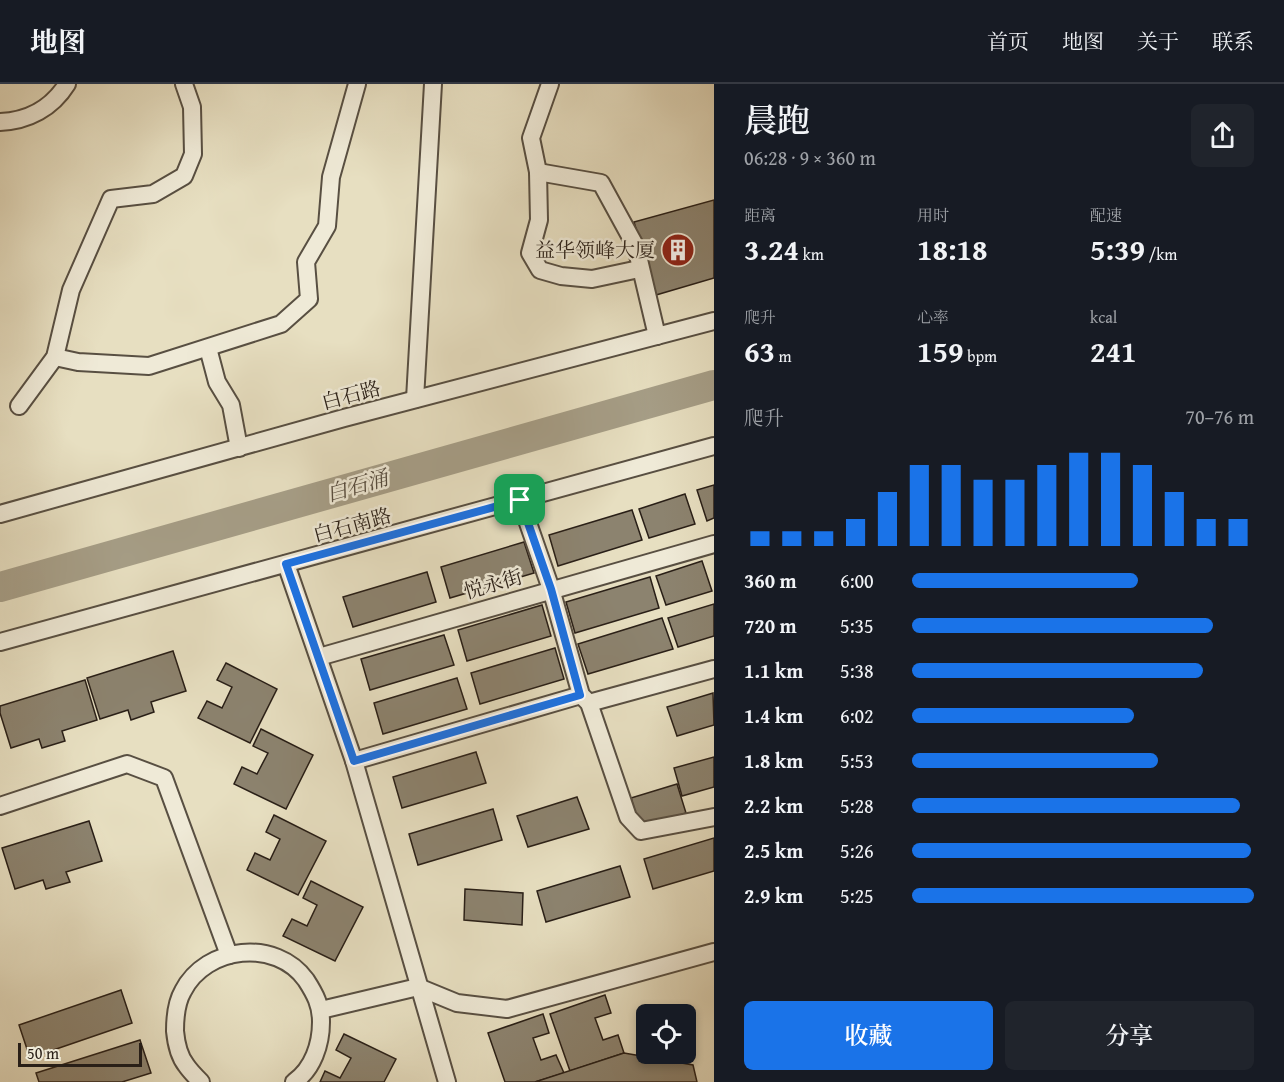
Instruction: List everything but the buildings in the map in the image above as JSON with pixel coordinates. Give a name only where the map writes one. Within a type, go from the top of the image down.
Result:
[{"type":"street","points":[[0,122],[15,122],[40,112],[61,94],[68,84]]},
{"type":"street","points":[[19,406],[55,357],[71,290],[111,199],[153,194],[184,176],[193,154],[192,107],[184,84]]},
{"type":"street","points":[[55,357],[78,362],[149,366],[281,324],[309,299],[306,262],[327,226],[331,177],[357,84]]},
{"type":"street","points":[[415,399],[433,84]]},
{"type":"street","points":[[550,84],[531,138],[538,172],[539,220],[530,253],[540,270],[561,276],[592,279],[639,269]]},
{"type":"street","points":[[538,172],[601,183],[636,247],[657,336]]},
{"type":"street","name":"白石路","points":[[0,514],[415,399],[714,321]]},
{"type":"street","points":[[208,348],[217,382],[231,405],[239,448]]},
{"type":"street","name":"白石南路","points":[[0,642],[714,446]]},
{"type":"street","points":[[520,500],[551,589],[585,699],[628,817],[641,831],[714,817]]},
{"type":"street","name":"悦永街","points":[[319,657],[714,544]]},
{"type":"street","points":[[286,564],[354,761],[447,1082]]},
{"type":"street","points":[[354,761],[585,699],[714,669]]},
{"type":"street","points":[[0,806],[127,764],[164,778],[229,955]]},
{"type":"street","points":[[201,1082],[185,1064],[179,1049],[176,1041],[175,1015],[182,991],[196,973],[215,959],[238,952],[261,953],[283,960],[301,974],[314,993],[321,1010],[321,1038],[313,1060],[294,1082]]},
{"type":"street","points":[[321,1010],[418,987],[457,1003],[507,1009],[714,952]]},
{"type":"waterway","name":"白石涌","points":[[0,587],[714,385]]},
{"type":"place","name":"益华领峰大厦","points":[[678,250]]},
{"type":"route","points":[[520,500],[551,589],[580,695],[354,761],[286,564],[520,500]]}]
